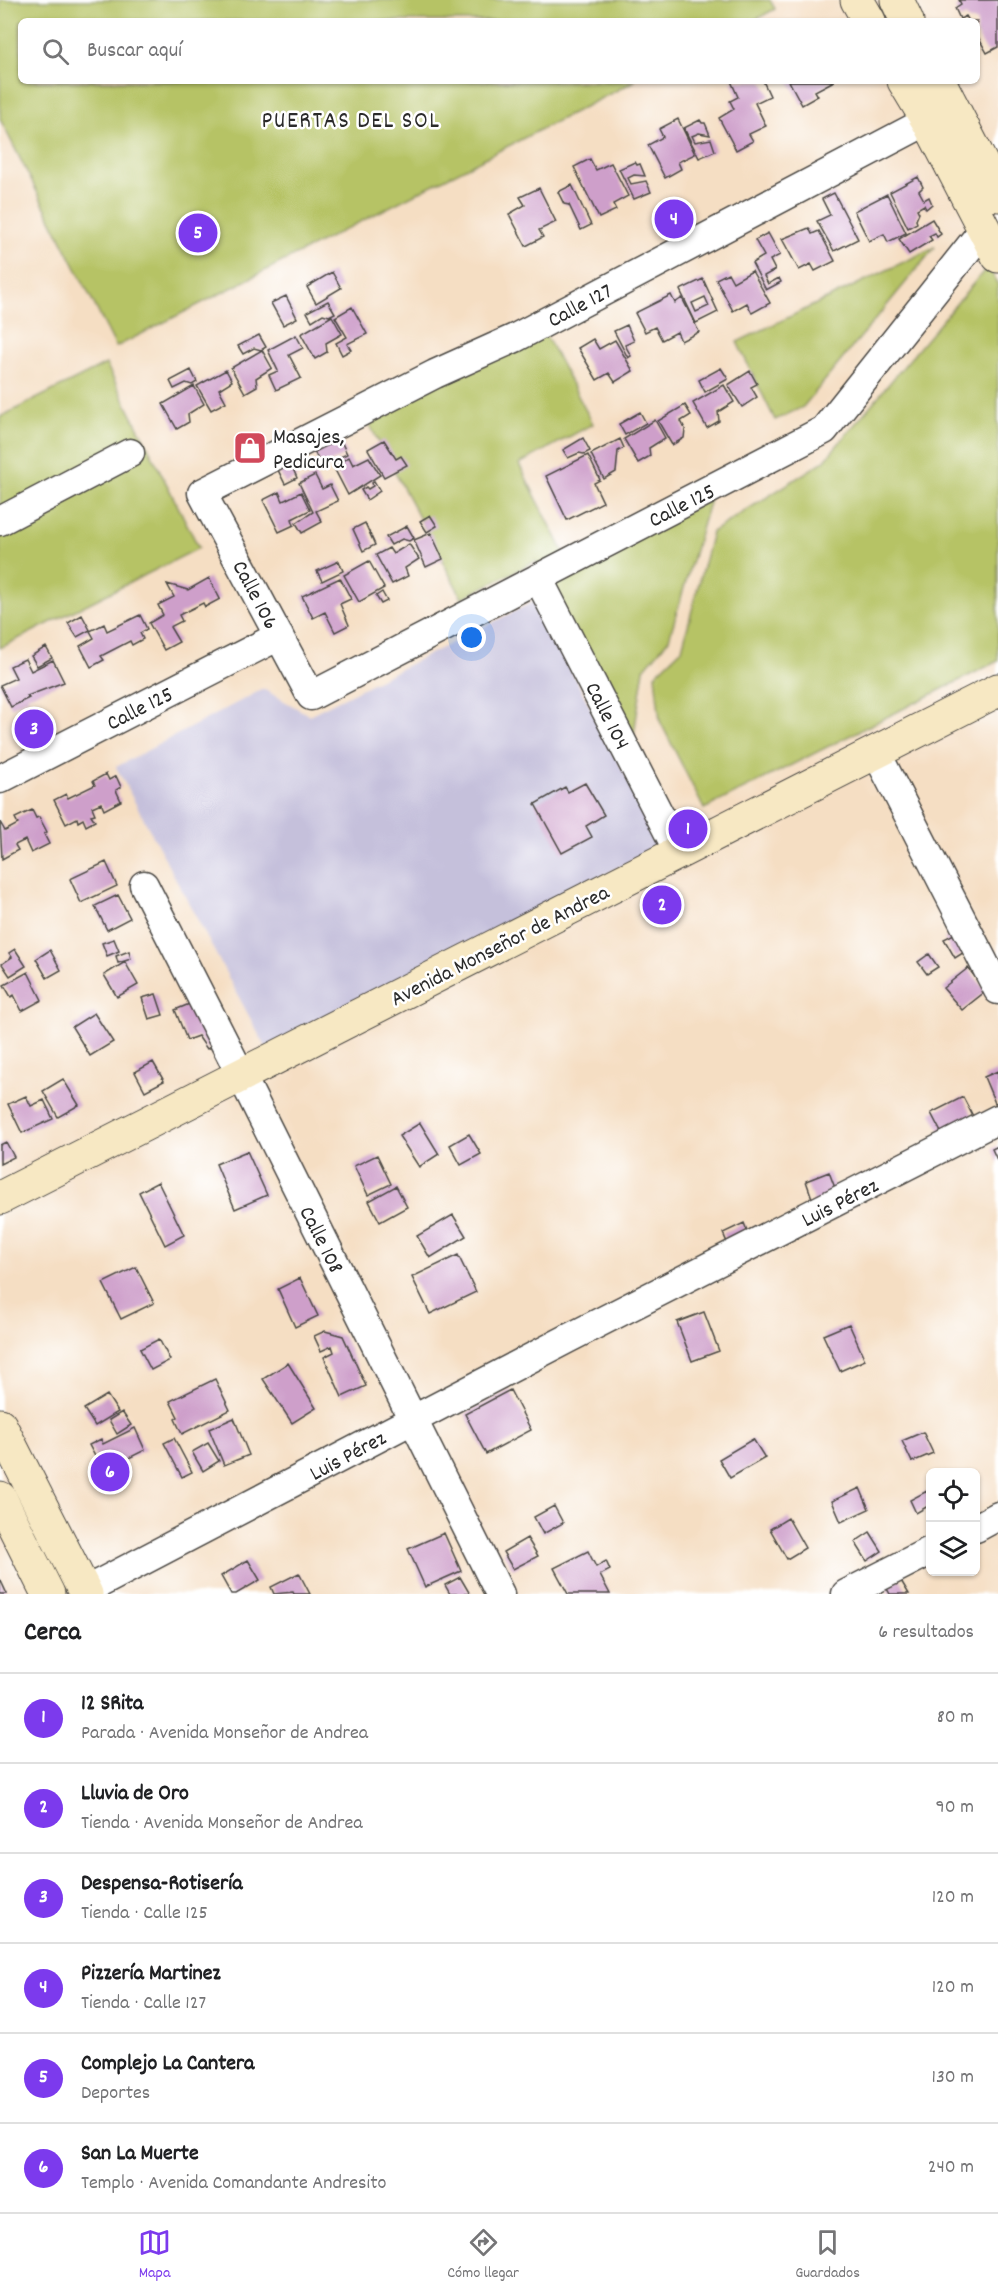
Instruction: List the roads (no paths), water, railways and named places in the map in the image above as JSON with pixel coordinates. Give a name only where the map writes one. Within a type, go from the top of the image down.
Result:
[{"type":"main road","points":[[857,0],[867,18]]},
{"type":"main road","points":[[897,0],[906,18]]},
{"type":"main road","points":[[909,84],[940,103],[998,195]]},
{"type":"main road","points":[[940,103],[991,243]]},
{"type":"main road","name":"Avenida Monseñor de Andrea","points":[[0,1198],[998,690]]},
{"type":"main road","points":[[0,1425],[86,1593]]},
{"type":"main road","points":[[0,1498],[48,1594]]},
{"type":"street","name":"Calle 127","points":[[202,493],[435,374],[515,338],[940,103]]},
{"type":"street","name":"Calle 125","points":[[310,696],[824,430],[991,243]]},
{"type":"street","points":[[0,521],[129,453]]},
{"type":"street","name":"Calle 106","points":[[202,493],[310,696]]},
{"type":"street","name":"Calle 104","points":[[538,578],[679,853]]},
{"type":"street","name":"Calle 125","points":[[0,779],[279,636]]},
{"type":"street","points":[[876,752],[998,990]]},
{"type":"street","name":"Calle 108","points":[[144,885],[500,1594]]},
{"type":"street","name":"Luis Pérez","points":[[86,1593],[413,1420],[998,1119]]},
{"type":"street","points":[[980,1525],[998,1516]]},
{"type":"street","points":[[846,1594],[926,1553]]},
{"type":"place","name":"Pizzería Martinez","points":[[674,219]]},
{"type":"place","name":"Complejo La Cantera","points":[[198,233]]},
{"type":"place","name":"Masajes, Pedicura","points":[[250,448]]},
{"type":"place","name":"Despensa-Rotisería","points":[[34,729]]},
{"type":"place","name":"12 SRita","points":[[688,829]]},
{"type":"place","name":"Lluvia de Oro","points":[[662,905]]},
{"type":"place","name":"San La Muerte","points":[[110,1472]]},
{"type":"district","name":"PUERTAS DEL SOL","points":[[351,119]]}]
